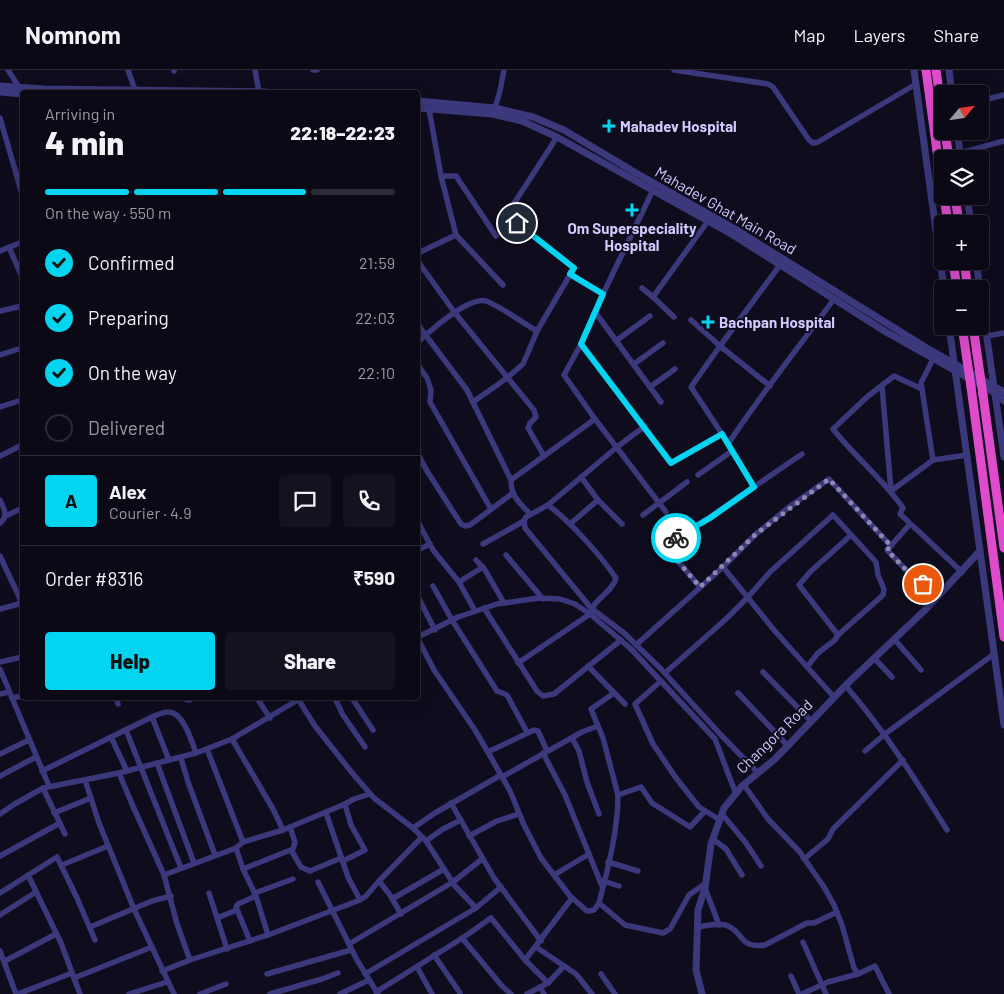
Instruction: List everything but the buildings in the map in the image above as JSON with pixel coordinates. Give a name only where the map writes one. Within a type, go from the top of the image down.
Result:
[{"type":"highway","points":[[926,70],[937,150]]},
{"type":"highway","points":[[936,70],[938,85]]},
{"type":"highway","points":[[963,335],[1004,637]]},
{"type":"highway","points":[[975,335],[1004,548]]},
{"type":"street","points":[[8,70],[15,79],[19,92]]},
{"type":"street","points":[[128,70],[135,90]]},
{"type":"street","points":[[255,70],[259,90]]},
{"type":"street","points":[[495,108],[504,70]]},
{"type":"street","points":[[674,70],[768,84],[773,87],[808,140],[813,143],[818,142],[916,84]]},
{"type":"street","points":[[914,70],[943,280]]},
{"type":"street","points":[[948,70],[950,85]]},
{"type":"street","points":[[0,86],[19,92]]},
{"type":"street","points":[[0,92],[19,92]]},
{"type":"street","points":[[989,99],[1004,95]]},
{"type":"street","name":"Mahadev Ghat Main Road","points":[[420,101],[495,108],[533,117],[564,130],[735,229],[955,367],[994,385],[1004,392]]},
{"type":"street","points":[[420,108],[492,114],[522,121],[557,137],[708,221],[933,359],[955,367],[1004,401]]},
{"type":"street","points":[[429,109],[440,176],[456,236],[503,285]]},
{"type":"street","points":[[0,118],[20,187]]},
{"type":"street","points":[[473,402],[523,364],[538,329],[574,268],[508,216],[513,205],[557,137]]},
{"type":"street","points":[[978,150],[1004,141]]},
{"type":"street","points":[[440,176],[456,176],[496,236]]},
{"type":"street","points":[[652,190],[581,344],[564,375],[666,512]]},
{"type":"street","points":[[653,297],[708,221]]},
{"type":"street","points":[[420,253],[456,236]]},
{"type":"street","points":[[0,251],[20,243]]},
{"type":"street","points":[[9,248],[20,273]]},
{"type":"street","points":[[420,264],[454,313],[534,410],[536,417],[528,428],[544,456]]},
{"type":"street","points":[[754,487],[691,387],[780,265]]},
{"type":"street","points":[[570,274],[603,294]]},
{"type":"street","points":[[642,288],[674,317]]},
{"type":"street","points":[[728,444],[834,299]]},
{"type":"street","points":[[420,340],[454,313],[474,302],[485,301],[538,329]]},
{"type":"street","points":[[0,311],[20,306]]},
{"type":"street","points":[[595,312],[661,402]]},
{"type":"street","points":[[617,340],[650,316]]},
{"type":"street","points":[[691,320],[770,386]]},
{"type":"street","points":[[420,328],[467,390],[511,480],[511,490],[530,514]]},
{"type":"street","points":[[1004,333],[987,336],[1004,457]]},
{"type":"street","points":[[951,335],[1004,725]]},
{"type":"street","points":[[634,364],[662,343]]},
{"type":"street","points":[[581,344],[645,426],[671,463],[722,434]]},
{"type":"street","points":[[0,355],[20,349]]},
{"type":"street","points":[[933,359],[921,383],[933,460]]},
{"type":"street","points":[[420,368],[427,378],[431,390],[430,402],[491,509]]},
{"type":"street","points":[[650,387],[675,369]]},
{"type":"street","points":[[922,389],[894,376],[833,429],[844,444],[891,491],[903,508],[900,514],[962,572]]},
{"type":"street","points":[[882,386],[891,491]]},
{"type":"street","points":[[0,407],[20,401]]},
{"type":"street","points":[[511,480],[595,419]]},
{"type":"street","points":[[483,544],[524,521],[530,514],[548,506],[580,477],[645,426]]},
{"type":"street","points":[[0,456],[20,446]]},
{"type":"street","points":[[698,474],[732,451]]},
{"type":"street","points":[[700,587],[664,545],[710,518],[802,454]]},
{"type":"street","points":[[891,491],[933,460],[967,455]]},
{"type":"street","points":[[420,460],[461,524],[465,526],[470,525],[513,493]]},
{"type":"street","points":[[580,477],[598,500],[622,524]]},
{"type":"street","points":[[636,644],[723,567],[756,534],[829,479],[891,546]]},
{"type":"street","points":[[643,515],[687,482]]},
{"type":"street","points":[[0,500],[6,516]]},
{"type":"street","points":[[570,524],[598,500]]},
{"type":"street","points":[[518,663],[591,611],[614,586],[616,578],[570,524],[548,506]]},
{"type":"street","points":[[0,523],[6,516],[20,509]]},
{"type":"street","points":[[665,673],[708,636],[748,597],[770,572],[833,514],[876,562],[878,576],[884,590],[882,595],[838,635],[835,640],[818,653],[807,667]]},
{"type":"street","points":[[524,521],[525,528],[591,611],[662,681],[715,740],[736,794]]},
{"type":"street","points":[[910,524],[887,550],[908,572],[938,596]]},
{"type":"street","points":[[420,526],[430,544],[459,582],[475,611]]},
{"type":"street","points":[[838,635],[799,585],[810,572],[851,535]]},
{"type":"street","points":[[420,549],[430,544]]},
{"type":"street","name":"Changora Road","points":[[702,994],[696,970],[698,910],[705,886],[713,838],[724,808],[744,785],[788,746],[845,686],[962,572],[980,551]]},
{"type":"street","points":[[0,556],[20,599]]},
{"type":"street","points":[[506,556],[543,598]]},
{"type":"street","points":[[476,560],[504,603]]},
{"type":"street","points":[[459,582],[482,567]]},
{"type":"street","points":[[723,567],[774,630],[834,698]]},
{"type":"street","points":[[433,586],[497,691],[507,695],[527,732]]},
{"type":"street","points":[[420,637],[452,620],[504,603],[543,598],[560,599],[575,604],[591,611],[636,644],[758,773]]},
{"type":"street","points":[[420,601],[435,630]]},
{"type":"street","points":[[0,609],[20,604]]},
{"type":"street","points":[[484,608],[518,663],[537,691],[543,696],[554,694],[621,640]]},
{"type":"street","points":[[894,640],[921,670]]},
{"type":"street","points":[[420,642],[434,670],[488,752],[541,858],[572,898],[588,911],[594,910],[599,903],[615,832],[618,796],[603,738],[591,708],[614,692]]},
{"type":"street","points":[[864,751],[994,654]]},
{"type":"street","points":[[0,662],[20,657]]},
{"type":"street","points":[[874,658],[892,677]]},
{"type":"street","points":[[588,666],[625,704]]},
{"type":"street","points":[[0,670],[42,771],[54,813],[65,834]]},
{"type":"street","points":[[763,672],[810,721]]},
{"type":"street","points":[[662,681],[635,704],[652,744],[699,807],[721,817],[746,843],[761,866]]},
{"type":"street","points":[[845,686],[869,712],[885,734],[947,830]]},
{"type":"street","points":[[738,693],[788,746]]},
{"type":"street","points":[[0,694],[20,696]]},
{"type":"street","points":[[117,700],[118,704]]},
{"type":"street","points":[[258,700],[270,718]]},
{"type":"street","points":[[0,814],[13,804],[46,787],[119,773],[196,753],[232,739],[270,718],[296,700]]},
{"type":"street","points":[[298,700],[322,736],[370,794],[424,839],[453,882],[476,908]]},
{"type":"street","points":[[336,700],[343,715],[365,747]]},
{"type":"street","points":[[353,700],[372,730]]},
{"type":"street","points":[[42,771],[152,717],[168,712],[176,715],[187,728],[196,753]]},
{"type":"street","points":[[152,717],[169,760]]},
{"type":"street","points":[[413,828],[452,803],[545,752],[598,726]]},
{"type":"street","points":[[126,730],[181,868]]},
{"type":"street","points":[[488,752],[527,732],[532,730],[538,731],[545,752],[603,884]]},
{"type":"street","points":[[111,738],[127,771]]},
{"type":"street","points":[[572,738],[579,751],[587,782],[599,814]]},
{"type":"street","points":[[232,739],[274,809],[283,830]]},
{"type":"street","points":[[0,754],[29,740]]},
{"type":"street","points":[[206,749],[243,842]]},
{"type":"street","points":[[0,776],[36,757]]},
{"type":"street","points":[[181,758],[215,855]]},
{"type":"street","points":[[804,859],[828,839],[833,829],[903,760]]},
{"type":"street","points":[[157,763],[194,863]]},
{"type":"street","points":[[119,773],[164,875],[177,924],[190,960]]},
{"type":"street","points":[[85,780],[108,846],[134,909],[174,994]]},
{"type":"street","points":[[744,785],[768,819],[798,851],[824,887],[837,912],[854,968],[858,974]]},
{"type":"street","points":[[618,796],[641,787],[652,803],[690,827],[705,811]]},
{"type":"street","points":[[164,875],[236,848],[243,842],[283,830],[370,794]]},
{"type":"street","points":[[54,813],[91,798]]},
{"type":"street","points":[[452,803],[482,859],[541,941]]},
{"type":"street","points":[[291,850],[301,867],[310,871],[365,850],[351,825],[345,804]]},
{"type":"street","points":[[326,813],[348,878],[360,900]]},
{"type":"street","points":[[470,836],[497,821],[519,814]]},
{"type":"street","points":[[162,971],[268,935],[360,900],[424,839],[461,820]]},
{"type":"street","points":[[0,856],[60,823]]},
{"type":"street","points":[[243,869],[291,850],[295,846],[290,827]]},
{"type":"street","points":[[713,838],[726,849],[742,875]]},
{"type":"street","points":[[62,865],[108,846]]},
{"type":"street","points":[[236,848],[243,869],[256,895],[268,935]]},
{"type":"street","points":[[554,875],[589,854]]},
{"type":"street","points":[[0,893],[57,857],[95,940]]},
{"type":"street","points":[[267,974],[350,947],[453,882],[482,859]]},
{"type":"street","points":[[608,862],[638,871]]},
{"type":"street","points":[[392,899],[444,869]]},
{"type":"street","points":[[28,875],[56,934],[80,994]]},
{"type":"street","points":[[250,941],[236,907],[238,904],[293,879]]},
{"type":"street","points":[[379,881],[401,914]]},
{"type":"street","points":[[318,882],[350,947],[377,993],[491,918],[525,960],[548,983]]},
{"type":"street","points":[[603,884],[620,886]]},
{"type":"street","points":[[599,903],[625,925],[664,933],[670,929],[689,895],[705,886],[719,924]]},
{"type":"street","points":[[365,974],[476,908],[501,887]]},
{"type":"street","points":[[0,915],[36,892]]},
{"type":"street","points":[[208,893],[227,949]]},
{"type":"street","points":[[90,927],[157,899],[171,896]]},
{"type":"street","points":[[525,960],[572,898]]},
{"type":"street","points":[[217,918],[237,910]]},
{"type":"street","points":[[697,927],[719,924],[731,927],[746,942],[758,946],[765,945],[808,923],[837,912]]},
{"type":"street","points":[[5,961],[56,934]]},
{"type":"street","points":[[462,938],[502,986],[512,994]]},
{"type":"street","points":[[803,942],[826,994]]},
{"type":"street","points":[[0,951],[17,994],[152,947]]},
{"type":"street","points":[[536,947],[576,974],[592,994]]},
{"type":"street","points":[[434,956],[460,993]]},
{"type":"street","points":[[527,994],[548,983],[564,966]]},
{"type":"street","points":[[791,976],[801,994],[875,966],[889,994]]},
{"type":"street","points":[[417,967],[432,994]]},
{"type":"street","points":[[270,994],[338,973]]},
{"type":"street","points":[[600,974],[615,994]]},
{"type":"street","points":[[340,994],[369,980]]},
{"type":"street","points":[[128,994],[167,982]]},
{"type":"street","points":[[200,994],[226,984]]},
{"type":"street","points":[[502,986],[504,994]]},
{"type":"street","points":[[540,987],[544,994]]},
{"type":"way so far","points":[[676,538],[664,545],[700,587],[756,534],[829,479],[891,546],[887,550],[908,572],[923,584]]},
{"type":"place","name":"Mahadev Hospital","points":[[609,126]]},
{"type":"place","name":"Om Superspeciality Hospital","points":[[632,210]]},
{"type":"place","name":"Bachpan Hospital","points":[[708,322]]},
{"type":"route","points":[[517,223],[574,268],[570,274],[603,294],[581,344],[645,426],[671,463],[722,434],[754,487],[710,518],[676,538]]}]
